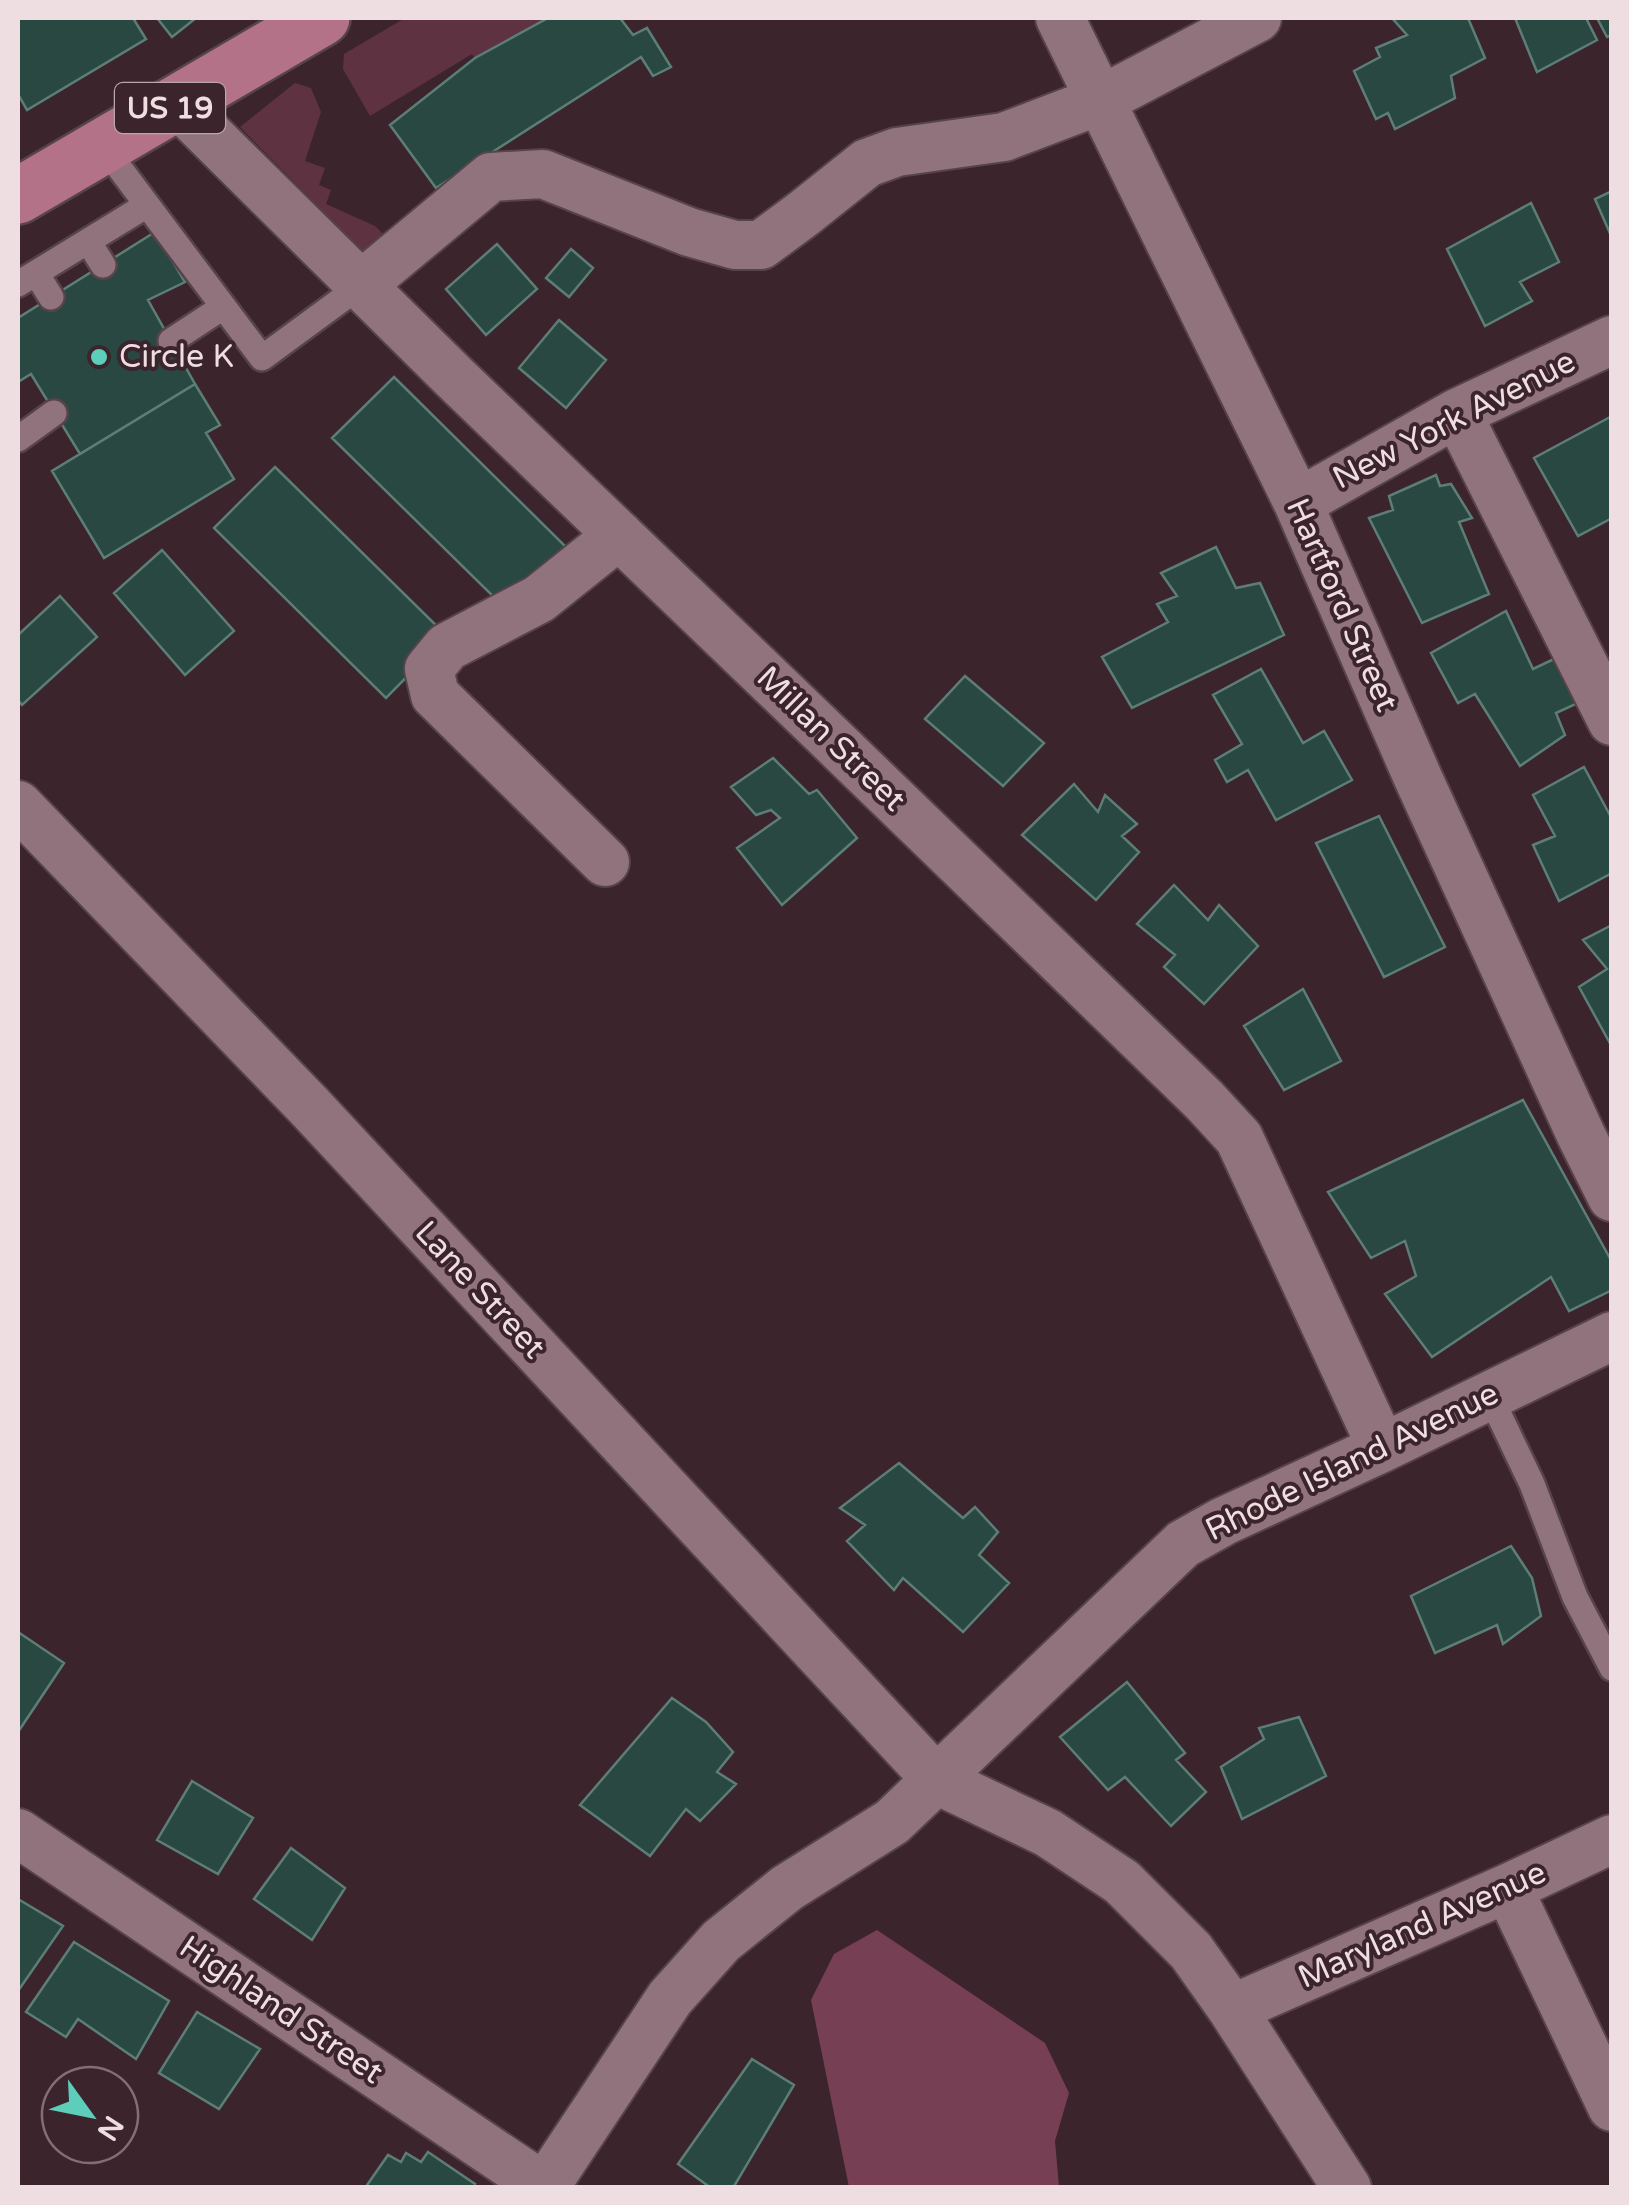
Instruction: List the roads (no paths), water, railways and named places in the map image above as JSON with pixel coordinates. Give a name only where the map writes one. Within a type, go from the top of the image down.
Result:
[{"type":"main road","name":"US 19","points":[[22,186],[178,104],[322,18]]},
{"type":"street","name":"Hartford Street","points":[[1060,18],[1298,503],[1418,778],[1612,1197]]},
{"type":"street","points":[[360,286],[491,177],[544,174],[689,232],[735,245],[760,245],[867,163],[897,152],[1004,137],[1101,100],[1256,18]]},
{"type":"street","name":"Millan Street","points":[[178,104],[360,286],[1239,1138],[1382,1448]]},
{"type":"street","name":"New York Avenue","points":[[1298,503],[1457,413],[1612,340]]},
{"type":"street","points":[[1457,413],[1612,721]]},
{"type":"street","points":[[605,862],[435,695],[429,669],[446,646],[539,599],[618,536]]},
{"type":"street","name":"Lane Street","points":[[18,805],[309,1106],[937,1780]]},
{"type":"street","name":"Rhode Island Avenue","points":[[544,2187],[670,1998],[721,1941],[787,1888],[892,1822],[1183,1544],[1612,1336]]},
{"type":"street","points":[[937,1780],[1048,1833],[1122,1882],[1192,1952],[1348,2188]]},
{"type":"street","name":"Highland Street","points":[[18,1833],[544,2187]]},
{"type":"street","name":"Maryland Avenue","points":[[1232,2009],[1612,1839]]},
{"type":"street","points":[[1508,1888],[1612,2107]]},
{"type":"lane","points":[[103,146],[262,358],[360,286]]},
{"type":"lane","points":[[51,297],[27,278],[147,204]]},
{"type":"lane","points":[[88,241],[103,264]]},
{"type":"lane","points":[[170,341],[223,306]]},
{"type":"lane","points":[[20,432],[54,413]]},
{"type":"lane","points":[[1490,1396],[1532,1484],[1575,1597],[1612,1668]]},
{"type":"place","name":"Circle K","points":[[99,357]]}]
